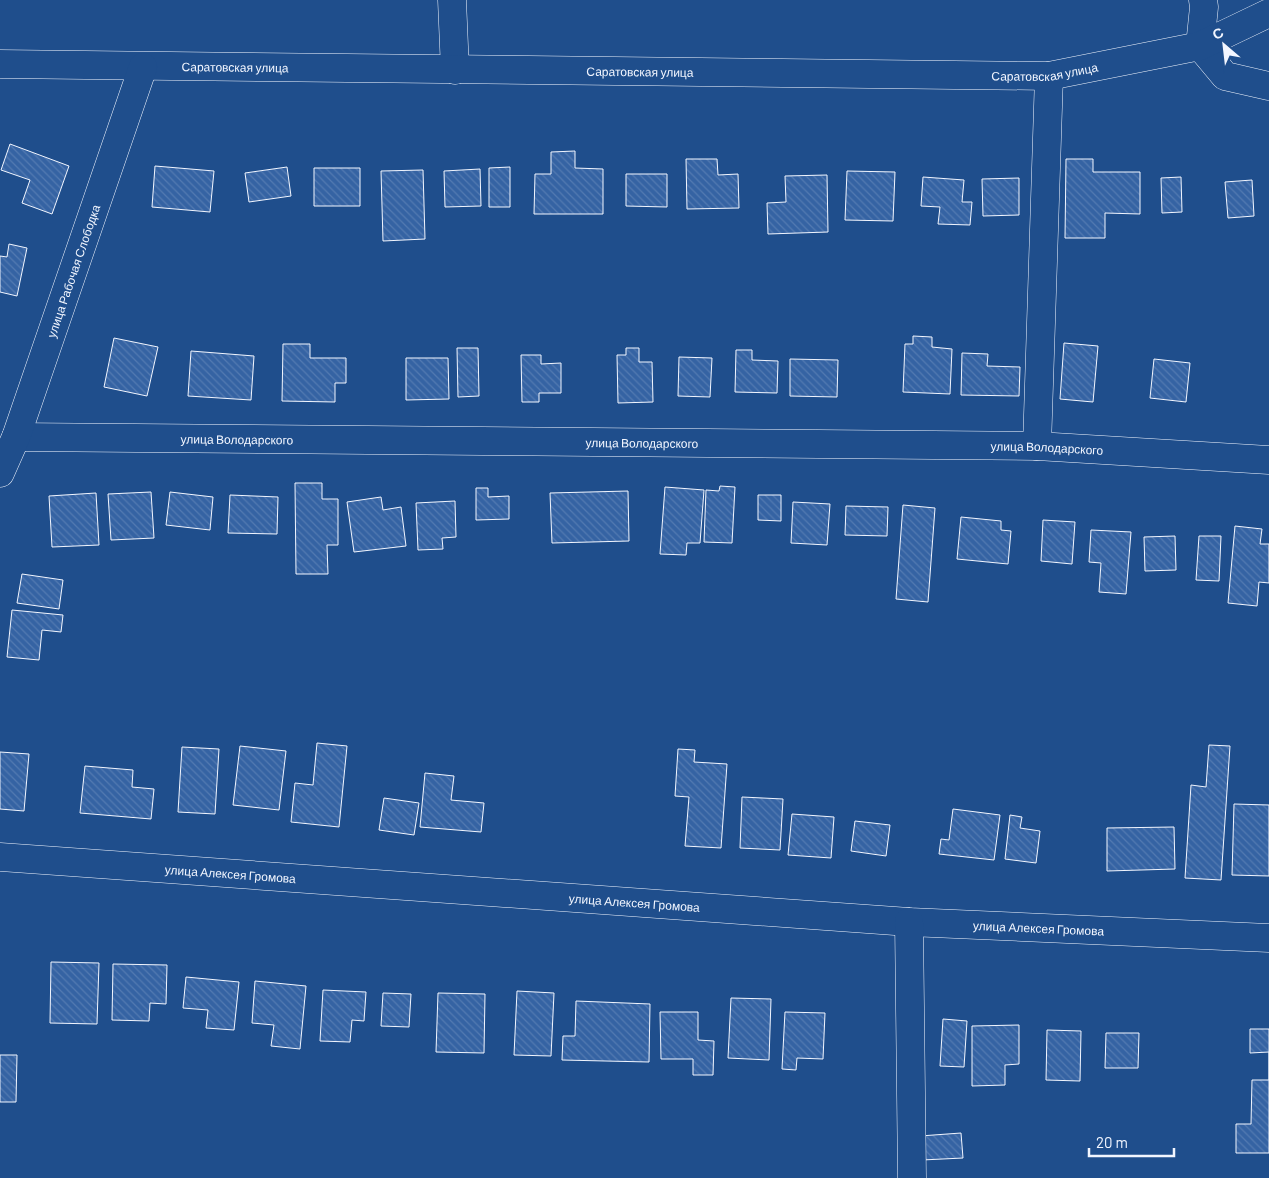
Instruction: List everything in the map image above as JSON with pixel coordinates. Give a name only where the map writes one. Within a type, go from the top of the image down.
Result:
[{"type":"street","points":[[452,0],[455,70]]},
{"type":"street","points":[[1203,0],[1200,46],[1225,76],[1269,86]]},
{"type":"street","name":"Саратовская улица","points":[[0,64],[1050,76],[1200,46],[1269,14]]},
{"type":"street","name":"улица Рабочая Слободка","points":[[0,473],[16,437],[143,67]]},
{"type":"street","points":[[1038,446],[1050,76]]},
{"type":"street","name":"улица Володарского","points":[[16,437],[1038,446],[1269,460]]},
{"type":"street","name":"улица Алексея Громова","points":[[0,857],[909,922],[1269,938]]},
{"type":"street","points":[[909,922],[912,1178]]},
{"type":"building","points":[[10,144],[69,166],[52,214],[22,203],[30,180],[1,170]]},
{"type":"building","points":[[575,151],[575,168],[603,169],[603,214],[534,214],[535,174],[551,174],[551,152]]},
{"type":"building","points":[[686,159],[717,159],[718,175],[738,174],[739,208],[687,209]]},
{"type":"building","points":[[1066,159],[1093,159],[1093,172],[1140,172],[1140,214],[1105,213],[1105,238],[1065,238]]},
{"type":"building","points":[[155,166],[214,171],[210,212],[152,207]]},
{"type":"building","points":[[287,167],[291,196],[249,202],[245,173]]},
{"type":"building","points":[[510,167],[510,207],[489,207],[489,168]]},
{"type":"building","points":[[314,168],[360,168],[360,206],[314,206]]},
{"type":"building","points":[[480,169],[481,206],[445,207],[444,171]]},
{"type":"building","points":[[423,170],[425,239],[383,241],[381,171]]},
{"type":"building","points":[[847,171],[895,172],[893,221],[845,220]]},
{"type":"building","points":[[626,174],[667,174],[667,207],[626,206]]},
{"type":"building","points":[[827,175],[828,232],[768,234],[767,203],[786,202],[785,176]]},
{"type":"building","points":[[923,177],[964,180],[962,202],[972,202],[970,225],[938,224],[940,207],[921,206]]},
{"type":"building","points":[[1181,177],[1182,212],[1162,213],[1161,178]]},
{"type":"building","points":[[1019,178],[1019,215],[983,216],[982,179]]},
{"type":"building","points":[[1252,180],[1254,216],[1228,218],[1225,182]]},
{"type":"building","points":[[9,244],[27,248],[17,296],[0,292],[0,256],[7,257]]},
{"type":"building","points":[[913,336],[932,337],[932,347],[952,349],[950,394],[903,392],[905,344],[913,344]]},
{"type":"building","points":[[114,338],[158,347],[147,396],[104,387]]},
{"type":"building","points":[[1064,343],[1098,346],[1093,402],[1060,399]]},
{"type":"building","points":[[283,344],[310,344],[310,358],[346,358],[346,383],[335,383],[335,402],[282,401]]},
{"type":"building","points":[[457,348],[478,348],[479,396],[458,397]]},
{"type":"building","points":[[626,348],[639,348],[639,362],[652,362],[653,402],[618,403],[617,355],[626,355]]},
{"type":"building","points":[[736,350],[752,350],[752,360],[778,361],[777,393],[735,392]]},
{"type":"building","points":[[191,351],[254,356],[251,400],[188,396]]},
{"type":"building","points":[[962,353],[988,354],[987,366],[1020,367],[1019,396],[961,395]]},
{"type":"building","points":[[521,355],[541,355],[541,364],[561,363],[561,393],[539,393],[539,402],[522,402]]},
{"type":"building","points":[[679,357],[712,358],[710,397],[678,396]]},
{"type":"building","points":[[406,358],[448,358],[449,399],[406,400]]},
{"type":"building","points":[[790,359],[838,360],[837,397],[790,396]]},
{"type":"building","points":[[1154,359],[1190,363],[1186,402],[1150,398]]},
{"type":"building","points":[[295,483],[322,483],[322,499],[338,499],[338,545],[327,545],[328,574],[296,574]]},
{"type":"building","points":[[720,486],[735,487],[732,543],[704,542],[706,490],[719,491]]},
{"type":"building","points":[[665,487],[704,490],[700,543],[687,543],[686,555],[660,554]]},
{"type":"building","points":[[476,488],[488,488],[488,497],[509,496],[509,519],[476,520]]},
{"type":"building","points":[[628,491],[629,541],[552,543],[550,493]]},
{"type":"building","points":[[151,492],[154,538],[111,540],[108,494]]},
{"type":"building","points":[[170,492],[213,497],[210,530],[166,525]]},
{"type":"building","points":[[96,493],[99,545],[52,547],[49,496]]},
{"type":"building","points":[[230,495],[278,497],[277,534],[228,533]]},
{"type":"building","points":[[758,495],[781,495],[781,521],[758,520]]},
{"type":"building","points":[[381,497],[383,510],[401,507],[406,546],[354,552],[347,502]]},
{"type":"building","points":[[455,501],[456,537],[442,538],[443,549],[418,550],[416,503]]},
{"type":"building","points":[[793,502],[830,504],[827,545],[791,543]]},
{"type":"building","points":[[903,505],[935,508],[928,602],[896,599]]},
{"type":"building","points":[[846,506],[888,507],[887,536],[845,535]]},
{"type":"building","points":[[961,517],[1001,521],[1001,530],[1011,531],[1008,564],[957,559]]},
{"type":"building","points":[[1043,520],[1075,522],[1072,564],[1041,561]]},
{"type":"building","points":[[1235,526],[1262,529],[1260,544],[1269,544],[1269,583],[1259,582],[1257,606],[1228,603]]},
{"type":"building","points":[[1091,530],[1131,532],[1126,594],[1099,592],[1101,563],[1089,562]]},
{"type":"building","points":[[1175,536],[1176,570],[1145,571],[1144,537]]},
{"type":"building","points":[[1199,536],[1221,536],[1219,581],[1196,580]]},
{"type":"building","points":[[22,574],[63,580],[59,609],[17,603]]},
{"type":"building","points":[[12,610],[63,615],[61,632],[42,630],[39,660],[7,657]]},
{"type":"building","points":[[317,743],[347,746],[339,827],[291,822],[295,783],[313,785]]},
{"type":"building","points":[[1209,745],[1230,746],[1221,880],[1185,878],[1191,785],[1206,787]]},
{"type":"building","points":[[240,746],[286,751],[279,810],[233,805]]},
{"type":"building","points":[[182,747],[219,749],[215,814],[178,812]]},
{"type":"building","points":[[678,749],[695,750],[694,762],[727,764],[721,848],[685,846],[689,797],[675,796]]},
{"type":"building","points":[[0,752],[29,754],[24,811],[0,809]]},
{"type":"building","points":[[85,766],[133,770],[132,787],[154,789],[151,819],[80,813]]},
{"type":"building","points":[[425,773],[454,776],[451,800],[484,803],[481,832],[420,827]]},
{"type":"building","points":[[742,797],[783,799],[780,850],[740,848]]},
{"type":"building","points":[[384,798],[419,803],[414,835],[379,830]]},
{"type":"building","points":[[1234,804],[1269,805],[1269,876],[1232,875]]},
{"type":"building","points":[[953,809],[1000,815],[994,860],[939,854],[941,839],[949,840]]},
{"type":"building","points":[[792,814],[834,817],[831,858],[788,855]]},
{"type":"building","points":[[1010,815],[1022,817],[1020,828],[1040,831],[1036,863],[1005,859]]},
{"type":"building","points":[[855,821],[890,825],[886,856],[851,851]]},
{"type":"building","points":[[1174,827],[1175,869],[1107,871],[1107,828]]},
{"type":"building","points":[[51,962],[99,963],[97,1024],[50,1023]]},
{"type":"building","points":[[113,964],[167,965],[166,1004],[150,1003],[149,1021],[112,1020]]},
{"type":"building","points":[[186,977],[239,982],[234,1030],[206,1028],[208,1010],[183,1008]]},
{"type":"building","points":[[255,981],[306,986],[300,1049],[271,1046],[274,1025],[252,1023]]},
{"type":"building","points":[[323,990],[366,992],[364,1021],[352,1020],[350,1042],[320,1041]]},
{"type":"building","points":[[517,991],[554,993],[551,1056],[514,1055]]},
{"type":"building","points":[[383,993],[411,994],[409,1027],[381,1026]]},
{"type":"building","points":[[438,993],[485,994],[484,1053],[436,1052]]},
{"type":"building","points":[[731,998],[771,999],[769,1060],[728,1058]]},
{"type":"building","points":[[576,1001],[650,1004],[649,1062],[562,1060],[563,1036],[575,1036]]},
{"type":"building","points":[[660,1012],[698,1012],[698,1040],[714,1041],[713,1075],[693,1075],[693,1059],[661,1059]]},
{"type":"building","points":[[785,1012],[825,1013],[823,1059],[797,1058],[796,1070],[782,1069]]},
{"type":"building","points":[[943,1019],[967,1021],[964,1067],[940,1066]]},
{"type":"building","points":[[1019,1025],[1019,1064],[1005,1065],[1005,1085],[972,1086],[972,1026]]},
{"type":"building","points":[[1250,1029],[1269,1029],[1269,1052],[1250,1053]]},
{"type":"building","points":[[1047,1030],[1081,1031],[1080,1081],[1046,1080]]},
{"type":"building","points":[[1106,1033],[1139,1033],[1138,1068],[1105,1068]]},
{"type":"building","points":[[0,1055],[17,1055],[16,1102],[0,1102]]},
{"type":"building","points":[[1252,1080],[1269,1080],[1269,1153],[1236,1153],[1236,1124],[1251,1124]]},
{"type":"building","points":[[961,1133],[963,1158],[922,1160],[920,1136]]}]
